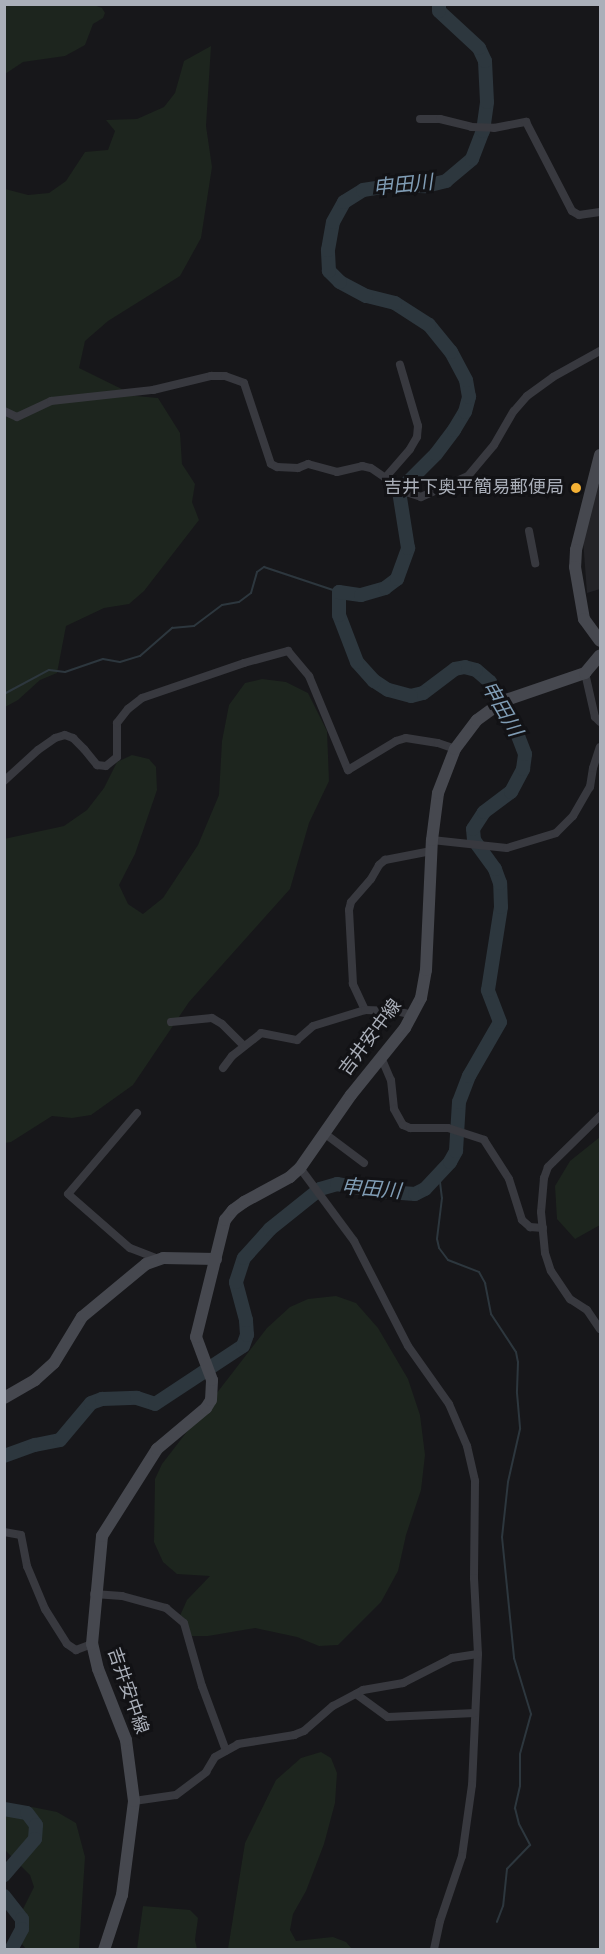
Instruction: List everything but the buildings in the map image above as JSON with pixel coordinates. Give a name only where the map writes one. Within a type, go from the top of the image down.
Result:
[{"type":"main road","points":[[600,455],[575,560],[584,619],[600,641]]},
{"type":"main road","points":[[585,673],[600,655]]},
{"type":"main road","name":"吉井安中線","points":[[104,1950],[122,1895],[134,1801],[126,1740],[98,1668],[92,1644],[94,1594],[102,1536],[157,1449],[206,1408],[213,1389],[196,1338],[225,1220],[233,1210],[290,1177],[304,1172],[324,1132],[413,1015],[421,998],[426,970],[431,845],[438,793],[455,749],[477,720],[492,708],[518,695],[585,673]]},
{"type":"main road","points":[[4,1398],[35,1380],[54,1363],[82,1317],[146,1264],[159,1259],[216,1259]]},
{"type":"street","points":[[420,119],[440,119],[471,127],[494,128],[526,122],[572,211],[579,215],[600,212]]},
{"type":"street","points":[[4,411],[17,417],[51,401],[153,390],[211,376],[225,376],[244,383],[271,464],[277,467],[297,468],[308,464],[338,472],[362,466],[371,468],[406,492],[421,497],[468,476],[494,445],[514,411],[527,396],[553,377],[600,351]]},
{"type":"street","points":[[385,478],[410,449],[417,437],[418,426],[400,365]]},
{"type":"street","points":[[529,531],[535,563]]},
{"type":"street","points":[[4,781],[38,750],[55,738],[65,735],[73,738],[97,765],[106,766],[117,757],[117,723],[128,709],[142,698],[244,663],[288,651],[309,676],[348,770],[396,741],[406,738],[438,743],[455,749]]},
{"type":"street","points":[[585,673],[595,717],[600,722]]},
{"type":"street","points":[[365,1010],[353,984],[349,910],[351,902],[371,879],[378,865],[385,860],[431,845],[469,844],[514,848],[550,837],[563,828],[590,787],[600,747]]},
{"type":"street","points":[[223,1068],[244,1046],[264,1032],[297,1040],[313,1026],[365,1010],[396,1011],[413,1015]]},
{"type":"street","points":[[171,1022],[212,1018],[222,1024],[244,1046]]},
{"type":"street","points":[[381,1057],[391,1080],[394,1109],[403,1125],[410,1128],[459,1130],[484,1140],[499,1160],[509,1179],[522,1220],[530,1227],[543,1228]]},
{"type":"street","points":[[137,1113],[68,1194],[130,1248],[159,1259]]},
{"type":"street","points":[[600,1116],[546,1172],[541,1205],[551,1271],[570,1299],[587,1310],[600,1329]]},
{"type":"street","points":[[324,1132],[364,1163]]},
{"type":"street","points":[[304,1172],[359,1250],[408,1346],[449,1404],[467,1446],[475,1481],[474,1578],[478,1654],[470,1813],[462,1856],[440,1922],[434,1950]]},
{"type":"street","points":[[4,1532],[21,1535],[27,1566],[45,1609],[67,1644],[76,1650],[92,1644]]},
{"type":"street","points":[[94,1594],[122,1596],[166,1608],[184,1623],[202,1686],[226,1751]]},
{"type":"street","points":[[134,1801],[176,1795],[206,1772],[216,1757],[238,1744],[294,1735],[304,1731],[333,1706],[356,1694],[376,1687],[403,1683],[452,1658],[478,1654]]},
{"type":"street","points":[[356,1694],[388,1717],[475,1713]]},
{"type":"shaded area","points":[[91,4],[102,8],[105,13],[103,18],[93,24],[85,45],[65,56],[23,62],[5,74],[5,5]]},
{"type":"shaded area","points":[[211,46],[206,126],[212,167],[201,238],[180,276],[108,321],[85,341],[79,368],[136,396],[158,398],[180,433],[182,464],[195,484],[192,502],[199,520],[144,591],[129,604],[104,608],[66,626],[57,673],[40,680],[18,700],[5,707],[5,189],[28,195],[49,193],[66,181],[85,152],[108,150],[115,131],[106,120],[137,119],[164,107],[175,93],[184,61]]},
{"type":"shaded area","points":[[600,479],[600,589],[587,593],[583,539]]},
{"type":"shaded area","points":[[262,679],[286,682],[308,693],[327,731],[329,781],[309,823],[290,889],[189,1002],[133,1085],[91,1115],[72,1118],[52,1116],[11,1142],[5,1143],[4,839],[64,826],[87,810],[104,788],[117,762],[132,755],[149,759],[156,767],[157,790],[135,854],[119,885],[128,904],[143,914],[163,898],[198,845],[219,795],[222,741],[229,705],[245,683]]},
{"type":"shaded area","points":[[600,1137],[600,1225],[575,1239],[557,1219],[555,1186],[570,1161]]},
{"type":"shaded area","points":[[336,1296],[356,1303],[378,1328],[408,1379],[420,1415],[425,1455],[421,1490],[406,1535],[398,1571],[381,1602],[338,1645],[319,1646],[297,1637],[255,1628],[208,1636],[192,1636],[179,1618],[187,1600],[210,1576],[177,1574],[163,1562],[154,1542],[155,1479],[162,1464],[267,1328],[290,1307],[308,1299]]},
{"type":"shaded area","points":[[321,1752],[331,1758],[337,1773],[335,1803],[324,1844],[306,1891],[293,1914],[290,1930],[296,1941],[333,1937],[346,1942],[352,1949],[228,1949],[245,1843],[276,1780],[301,1758]]},
{"type":"shaded area","points":[[32,1807],[57,1812],[76,1823],[85,1857],[79,1949],[26,1949],[21,1943],[28,1927],[21,1913],[34,1887],[30,1875],[5,1850],[5,1808]]},
{"type":"shaded area","points":[[143,1906],[190,1910],[198,1918],[195,1940],[197,1949],[137,1949]]},
{"type":"waterway","name":"申田川","points":[[4,1456],[35,1445],[60,1440],[91,1403],[102,1399],[137,1398],[155,1404],[243,1346],[247,1335],[246,1320],[236,1282],[244,1258],[270,1229],[320,1189],[337,1184],[375,1191],[415,1194],[425,1189],[450,1162],[456,1151],[459,1102],[469,1076],[500,1022],[488,990],[501,907],[500,883],[495,869],[474,840],[473,829],[484,812],[511,792],[523,769],[525,754],[517,733],[490,682],[476,670],[465,667],[455,669],[423,693],[411,696],[388,690],[374,681],[357,662],[339,615],[339,592],[361,595],[385,588],[397,579],[408,548],[399,491],[436,454],[454,430],[465,412],[469,397],[466,380],[451,352],[429,325],[395,303],[366,296],[340,282],[329,271],[328,250],[333,222],[344,202],[363,190],[393,185],[426,186],[446,181],[472,159],[483,131],[487,102],[485,61],[479,48],[439,11],[439,4]]},
{"type":"waterway","points":[[4,694],[49,670],[65,672],[103,659],[120,662],[140,656],[172,628],[194,626],[222,605],[239,602],[251,593],[257,572],[264,567],[339,592]]},
{"type":"waterway","points":[[439,1174],[442,1198],[437,1239],[439,1248],[448,1260],[479,1272],[485,1283],[491,1314],[516,1352],[518,1362],[517,1393],[520,1429],[508,1482],[502,1537],[514,1658],[531,1714],[520,1754],[520,1786],[515,1808],[519,1824],[530,1845],[507,1869],[503,1906],[497,1922]]},
{"type":"waterway","name":"申田川","points":[[4,1809],[27,1813],[36,1825],[35,1839],[4,1875]]},
{"type":"waterway","name":"申田川","points":[[4,1896],[22,1919],[22,1929],[11,1950]]},
{"type":"place","name":"吉井下奥平簡易郵便局","points":[[576,488]]}]
